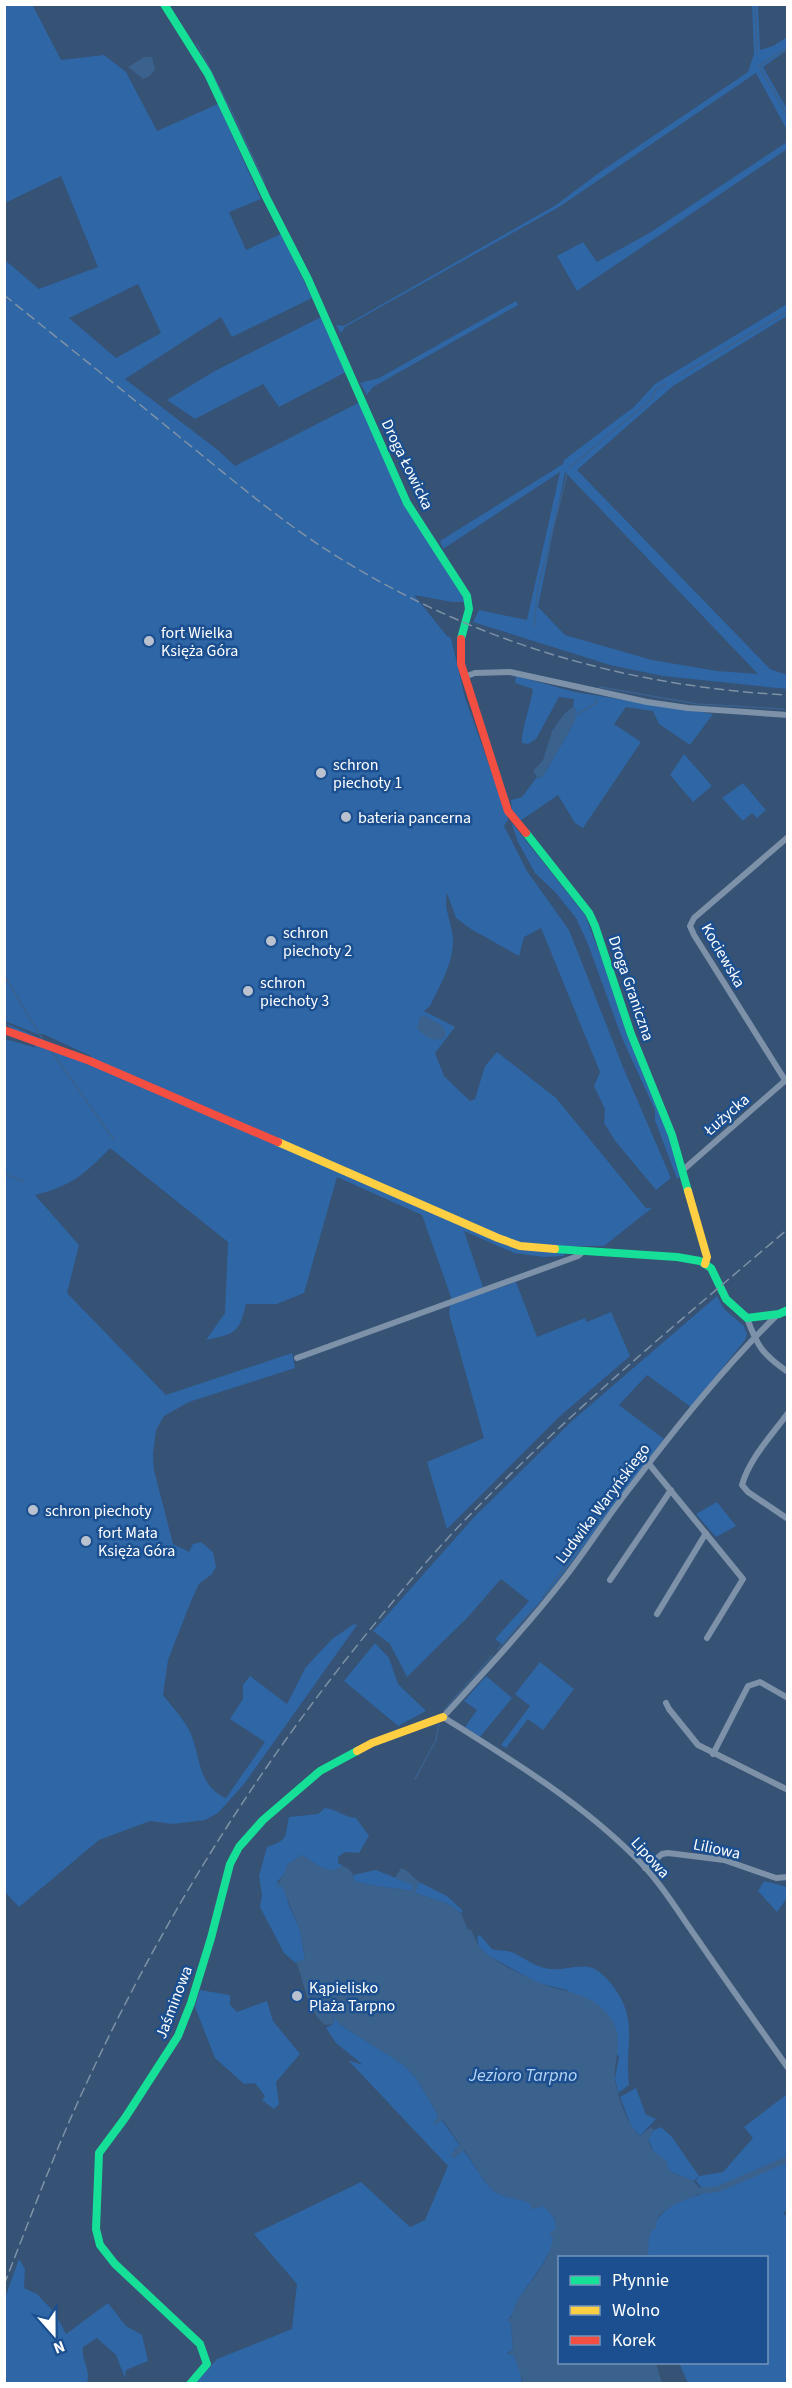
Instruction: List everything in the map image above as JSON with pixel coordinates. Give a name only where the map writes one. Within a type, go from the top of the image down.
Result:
[{"type":"street","name":"Droga Łowicka","points":[[165,4],[208,74],[312,289],[407,503],[467,596],[469,609],[460,637],[464,677]]},
{"type":"street","points":[[464,677],[475,673],[510,672],[647,702],[688,708],[788,715]]},
{"type":"street","name":"Droga Graniczna","points":[[464,677],[508,811],[589,913],[595,926],[631,1034],[672,1135],[707,1257],[705,1264],[714,1272],[726,1299],[747,1318],[754,1338],[770,1360],[788,1372]]},
{"type":"street","name":"Kociewska","points":[[786,1079],[690,926],[694,918],[788,837]]},
{"type":"street","points":[[4,1030],[90,1061],[520,1246],[677,1257],[705,1264]]},
{"type":"street","name":"Łużycka","points":[[682,1170],[786,1079]]},
{"type":"street","points":[[297,1358],[578,1256],[585,1250]]},
{"type":"street","name":"Ludwika Waryńskiego","points":[[443,1717],[507,1647],[566,1576],[649,1464],[754,1338],[779,1314],[788,1310]]},
{"type":"street","points":[[747,1318],[779,1314]]},
{"type":"street","points":[[786,1518],[748,1492],[742,1485],[745,1475],[757,1456],[788,1413]]},
{"type":"street","points":[[649,1464],[743,1579],[707,1638]]},
{"type":"street","points":[[610,1580],[671,1490]]},
{"type":"street","points":[[657,1614],[706,1533]]},
{"type":"street","points":[[713,1754],[748,1686],[760,1682],[788,1698]]},
{"type":"street","points":[[666,1703],[698,1745],[788,1790]]},
{"type":"street","name":"Lipowa","points":[[443,1717],[505,1756],[593,1820],[645,1868],[788,2068]]},
{"type":"street","name":"Jaśminowa","points":[[190,2384],[207,2364],[200,2344],[115,2264],[97,2238],[99,2153],[125,2118],[178,2036],[209,1945],[230,1864],[251,1831],[320,1771],[372,1743],[443,1717]]},
{"type":"street","name":"Liliowa","points":[[645,1868],[662,1854],[668,1853],[724,1860],[776,1878],[788,1877]]},
{"type":"shaded area","points":[[32,4],[61,60],[104,55],[126,72],[157,131],[218,104],[261,199],[229,212],[246,250],[281,234],[312,298],[232,337],[221,317],[125,379],[219,451],[235,466],[360,402],[406,507],[466,602],[452,602],[414,595],[451,638],[465,698],[489,765],[506,803],[508,820],[504,826],[527,871],[569,930],[623,1067],[671,1178],[656,1190],[616,1142],[604,1123],[605,1109],[594,1086],[600,1072],[541,928],[524,937],[519,956],[456,918],[447,893],[446,906],[453,937],[452,952],[441,984],[430,1006],[424,1011],[455,1027],[435,1053],[444,1076],[470,1101],[475,1099],[485,1066],[497,1052],[556,1098],[646,1208],[652,1208],[604,1246],[574,1246],[563,1256],[544,1257],[514,1253],[464,1231],[485,1293],[516,1282],[537,1337],[585,1318],[587,1322],[611,1312],[630,1356],[559,1417],[447,1529],[427,1462],[484,1438],[449,1314],[451,1297],[422,1215],[337,1177],[304,1293],[277,1304],[246,1304],[241,1321],[234,1331],[206,1340],[225,1313],[228,1242],[110,1148],[77,1178],[59,1188],[35,1195],[79,1245],[67,1293],[166,1395],[292,1353],[295,1368],[189,1402],[164,1416],[156,1430],[154,1470],[173,1544],[189,1552],[193,1544],[201,1542],[213,1552],[216,1567],[212,1574],[199,1584],[191,1601],[168,1660],[163,1695],[191,1734],[205,1779],[217,1793],[226,1798],[265,1742],[230,1719],[243,1699],[243,1685],[250,1676],[287,1704],[306,1667],[332,1639],[354,1624],[357,1625],[244,1784],[218,1813],[205,1820],[173,1824],[150,1821],[99,1840],[19,1907],[4,1891],[5,1039],[37,1048],[5,1023],[90,1060],[91,1056],[43,1034],[37,1034],[5,1021],[5,260],[39,289],[98,267],[61,176],[5,203],[5,5]],"holes":[[[138,284],[161,333],[116,358],[69,318]]]},
{"type":"shaded area","points":[[752,5],[758,5],[760,50],[773,46],[787,37],[787,50],[763,67],[787,109],[787,130],[756,73],[559,207],[345,327],[341,333],[336,325],[344,326],[556,205],[600,172],[748,72],[754,54]]},
{"type":"shaded area","points":[[787,142],[787,149],[577,291],[557,256],[583,242],[597,262],[651,232]]},
{"type":"shaded area","points":[[516,301],[518,305],[373,387],[367,395],[360,383],[379,378]]},
{"type":"shaded area","points":[[787,304],[787,316],[673,386],[577,470],[770,669],[787,675],[787,689],[663,676],[610,665],[473,622],[479,610],[527,620],[560,472],[443,549],[440,541],[563,464],[564,460],[635,406],[655,384]],"holes":[[[565,472],[758,674],[717,671],[652,660],[565,635],[538,607]]]},
{"type":"shaded area","points":[[321,317],[346,372],[279,407],[263,384],[195,419],[167,400],[213,372]]},
{"type":"shaded area","points":[[516,676],[575,692],[713,714],[690,745],[659,724],[653,711],[626,707],[614,724],[641,742],[583,828],[575,823],[558,795],[520,821],[512,811],[511,800],[522,797],[537,777],[541,778],[544,774],[571,728],[576,709],[573,707],[574,699],[559,697],[536,739],[528,744],[522,743],[533,689],[515,683]]},
{"type":"shaded area","points":[[684,754],[712,786],[693,802],[670,775]]},
{"type":"shaded area","points":[[743,783],[766,810],[757,818],[752,813],[743,821],[722,798]]},
{"type":"shaded area","points":[[511,822],[585,915],[670,1137],[681,1176],[677,1179],[655,1120],[655,1110],[622,1038],[588,944],[576,918],[556,893],[535,873],[518,842]]},
{"type":"shaded area","points":[[717,1296],[724,1309],[744,1326],[747,1334],[745,1340],[691,1407],[647,1375],[619,1405],[664,1439],[553,1587],[503,1645],[495,1639],[529,1601],[501,1579],[468,1617],[407,1677],[390,1644],[373,1631],[475,1516],[573,1420]]},
{"type":"shaded area","points":[[717,1502],[736,1526],[716,1537],[696,1514]]},
{"type":"shaded area","points":[[375,1643],[389,1658],[398,1684],[426,1711],[398,1726],[344,1681]]},
{"type":"shaded area","points":[[540,1662],[574,1689],[543,1730],[528,1719],[506,1748],[501,1745],[530,1706],[515,1694]]},
{"type":"shaded area","points":[[486,1676],[512,1698],[480,1737],[465,1727],[477,1710],[464,1701]]},
{"type":"shaded area","points":[[325,1808],[356,1818],[369,1836],[359,1853],[345,1852],[338,1857],[338,1863],[343,1866],[332,1871],[320,1867],[302,1855],[287,1865],[286,1872],[277,1882],[286,1891],[288,1903],[300,1930],[305,1960],[296,1962],[297,1964],[284,1953],[260,1907],[262,1895],[259,1876],[267,1847],[283,1839],[289,1817],[318,1814]]},
{"type":"shaded area","points":[[376,1870],[414,1885],[411,1891],[354,1881],[353,1875]]},
{"type":"shaded area","points":[[764,1881],[787,1887],[787,1898],[777,1912],[758,1891]]},
{"type":"shaded area","points":[[419,1882],[447,1896],[463,1911],[461,1913],[448,1904],[415,1893]]},
{"type":"shaded area","points":[[480,1935],[492,1949],[512,1952],[547,1969],[589,1967],[597,1970],[608,1980],[618,1994],[628,2018],[629,2085],[618,2093],[615,2078],[619,2057],[567,1990],[538,1983],[489,1956],[479,1947],[477,1937]]},
{"type":"shaded area","points":[[200,1990],[230,1995],[230,2005],[237,2012],[267,2001],[273,2021],[300,2054],[276,2082],[279,2104],[274,2109],[262,2100],[265,2096],[255,2083],[244,2084],[215,2058],[195,2007]]},
{"type":"shaded area","points":[[334,2017],[341,2025],[404,2065],[417,2079],[438,2115],[434,2125],[442,2120],[460,2146],[454,2150],[454,2158],[463,2150],[494,2191],[503,2196],[527,2202],[531,2204],[531,2209],[543,2206],[554,2218],[556,2230],[550,2251],[507,2320],[511,2322],[513,2350],[507,2353],[514,2355],[522,2382],[195,2384],[217,2359],[292,2329],[297,2284],[254,2234],[361,2182],[410,2227],[425,2220],[448,2166],[348,2060],[363,2065],[336,2043],[326,2028],[333,2024]]},
{"type":"shaded area","points":[[636,2088],[646,2115],[656,2119],[640,2136],[631,2126],[620,2097]]},
{"type":"shaded area","points":[[787,2094],[788,2210],[783,2213],[788,2218],[787,2383],[688,2383],[679,2364],[768,2364],[768,2256],[648,2256],[650,2234],[654,2224],[668,2208],[700,2195],[702,2188],[696,2181],[699,2176],[723,2172],[753,2138],[744,2127]]},
{"type":"shaded area","points":[[661,2127],[672,2137],[699,2176],[694,2181],[669,2171],[661,2157],[655,2154],[648,2139],[654,2130]]},
{"type":"shaded area","points":[[19,2259],[25,2269],[24,2288],[37,2294],[55,2313],[66,2334],[108,2303],[126,2326],[142,2335],[148,2361],[126,2370],[125,2378],[116,2355],[97,2338],[83,2347],[83,2357],[88,2373],[87,2383],[5,2383],[5,2298]]},
{"type":"water","points":[[144,57],[152,57],[155,70],[143,79],[128,67]]},
{"type":"water","points":[[573,707],[576,709],[575,721],[544,774],[541,778],[537,777],[533,771],[543,760],[552,731],[564,714]]},
{"type":"water","points":[[423,1015],[443,1026],[446,1035],[443,1039],[428,1038],[417,1028],[420,1017]]},
{"type":"water","name":"Jezioro Tarpno","points":[[302,1855],[320,1867],[332,1871],[346,1867],[351,1872],[354,1881],[411,1891],[413,1885],[395,1878],[401,1868],[419,1882],[415,1893],[448,1904],[461,1913],[468,1930],[471,1929],[485,1953],[533,1980],[591,2000],[611,2018],[618,2034],[616,2085],[623,2109],[631,2125],[640,2136],[651,2127],[654,2130],[648,2139],[649,2143],[655,2152],[667,2161],[669,2169],[693,2181],[700,2189],[706,2188],[706,2192],[679,2203],[660,2215],[656,2229],[652,2229],[649,2236],[648,2256],[558,2256],[558,2364],[656,2364],[662,2383],[517,2383],[523,2381],[514,2355],[507,2354],[513,2350],[511,2323],[507,2319],[511,2318],[518,2300],[548,2254],[553,2237],[549,2234],[556,2229],[555,2218],[543,2206],[531,2209],[531,2204],[527,2202],[503,2196],[494,2191],[464,2150],[454,2158],[450,2155],[460,2145],[443,2120],[434,2125],[438,2115],[417,2079],[404,2065],[341,2025],[334,2017],[333,2024],[325,2025],[318,2018],[310,2004],[296,1962],[305,1959],[300,1930],[282,1886],[276,1887],[287,1865]]},
{"type":"waterway","points":[[755,4],[757,54]]},
{"type":"waterway","points":[[197,44],[265,183]]},
{"type":"waterway","points":[[788,47],[759,66],[788,117]]},
{"type":"waterway","points":[[681,375],[788,311]]},
{"type":"waterway","points":[[569,468],[653,398],[655,390],[666,384]]},
{"type":"waterway","points":[[534,627],[538,588],[567,474]]},
{"type":"waterway","points":[[599,690],[600,687],[697,704],[784,709]]},
{"type":"waterway","points":[[576,715],[596,703],[597,698]]},
{"type":"waterway","points":[[4,975],[43,1040]]},
{"type":"waterway","points":[[52,1052],[114,1140]]},
{"type":"waterway","points":[[4,1174],[23,1181]]},
{"type":"waterway","points":[[620,1470],[621,1490]]},
{"type":"waterway","points":[[542,1598],[629,1479]]},
{"type":"waterway","points":[[498,1649],[534,1608]]},
{"type":"waterway","points":[[444,1710],[492,1656]]},
{"type":"waterway","points":[[415,1779],[436,1740],[439,1724]]},
{"type":"waterway","points":[[699,2191],[718,2189],[788,2159]]},
{"type":"railway","points":[[4,295],[284,520],[325,549],[397,591],[503,638],[614,671],[729,690],[788,695]]},
{"type":"railway","points":[[4,2285],[71,2117],[111,2031],[210,1853],[285,1740],[368,1632],[427,1561],[502,1482],[622,1371],[788,1229]]},
{"type":"traffic: fast","points":[[164,4],[208,74],[308,279],[407,503],[467,596],[469,609],[461,639]]},
{"type":"traffic: fast","points":[[526,833],[589,913],[595,926],[631,1034],[672,1135],[688,1191]]},
{"type":"traffic: fast","points":[[555,1249],[677,1257],[700,1261],[711,1268],[726,1299],[747,1318],[779,1314],[788,1310]]},
{"type":"traffic: fast","points":[[190,2384],[207,2364],[200,2344],[115,2264],[100,2245],[96,2229],[99,2153],[125,2118],[178,2036],[211,1938],[230,1864],[239,1847],[263,1820],[320,1771],[357,1751]]},
{"type":"traffic: slow","points":[[278,1142],[498,1238],[520,1246],[555,1249]]},
{"type":"traffic: slow","points":[[688,1191],[707,1257],[705,1264]]},
{"type":"traffic: slow","points":[[357,1751],[372,1743],[443,1717]]},
{"type":"traffic: jam","points":[[461,639],[461,664],[508,811],[526,833]]},
{"type":"traffic: jam","points":[[4,1030],[90,1061],[278,1142]]},
{"type":"place","name":"fort Wielka Księża Góra","points":[[149,641]]},
{"type":"place","name":"schron piechoty 1","points":[[321,773]]},
{"type":"place","name":"bateria pancerna","points":[[346,817]]},
{"type":"place","name":"schron piechoty 2","points":[[271,941]]},
{"type":"place","name":"schron piechoty 3","points":[[248,991]]},
{"type":"place","name":"schron piechoty","points":[[33,1510]]},
{"type":"place","name":"fort Mała Księża Góra","points":[[86,1541]]},
{"type":"place","name":"Kąpielisko Plaża Tarpno","points":[[297,1996]]}]
